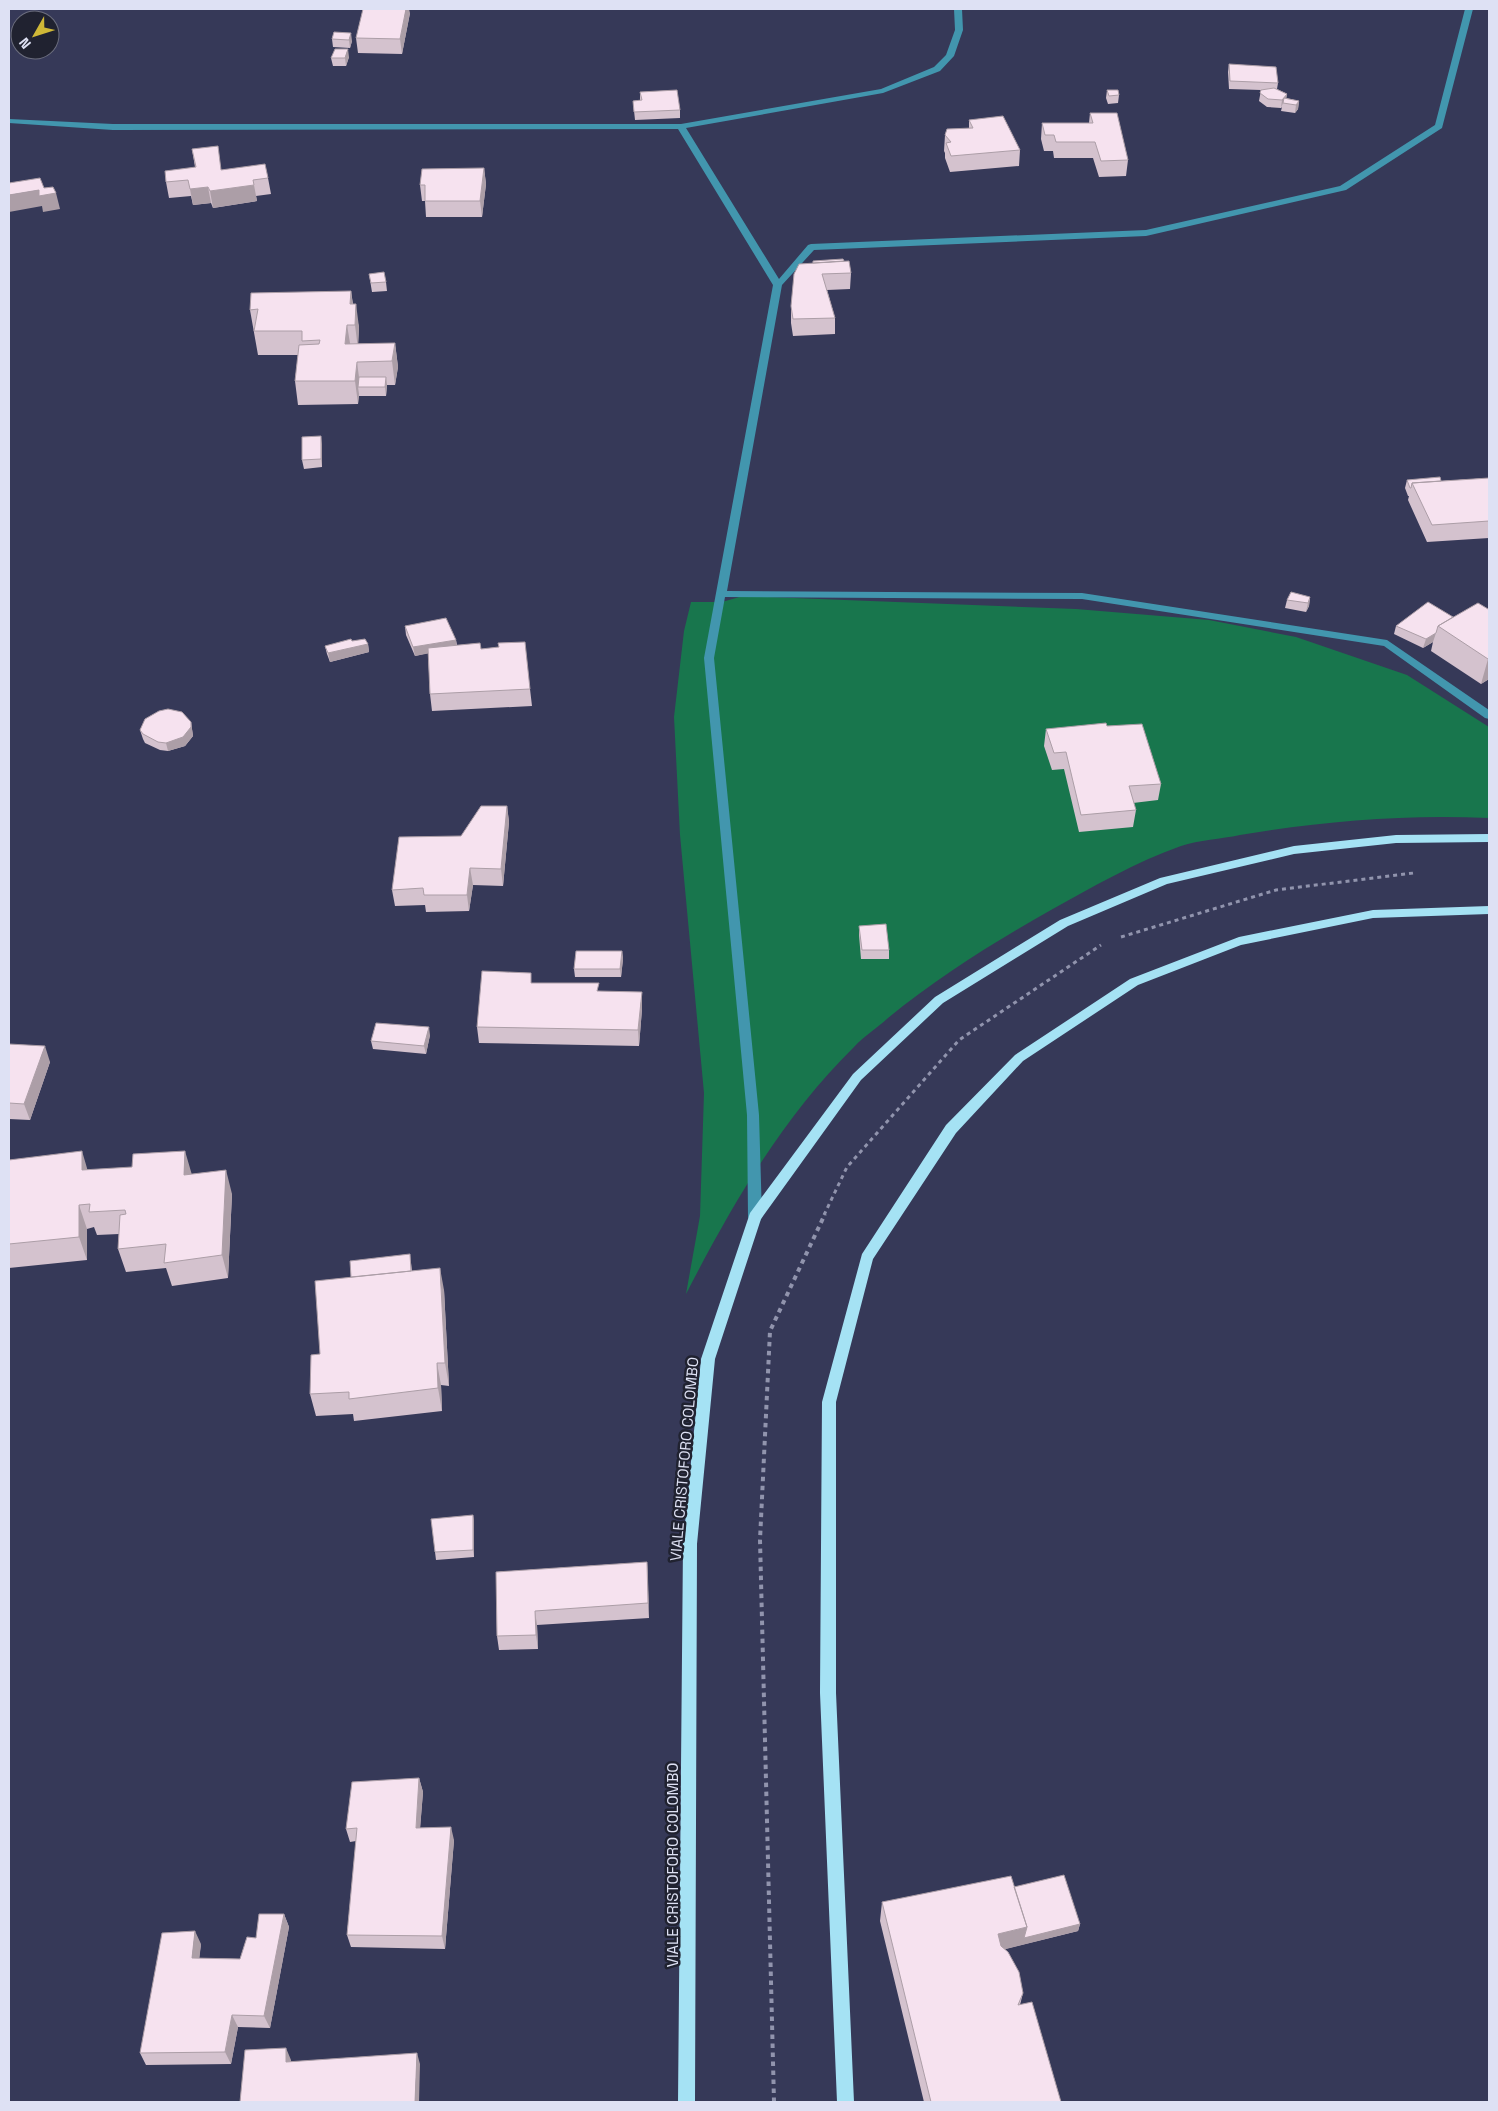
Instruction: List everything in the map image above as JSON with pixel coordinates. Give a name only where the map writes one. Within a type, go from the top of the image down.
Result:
[{"type":"main road","name":"VIALE CRISTOFORO COLOMBO","points":[[686,2102],[690,1544],[708,1359],[754,1217],[857,1077],[940,1000],[1064,923],[1164,881],[1294,850],[1396,839],[1489,838]]},
{"type":"main road","points":[[845,2102],[828,1693],[830,1402],[867,1258],[951,1129],[1019,1058],[1134,982],[1239,941],[1373,914],[1489,910]]},
{"type":"street","points":[[9,121],[113,127],[681,126],[883,91],[937,69],[950,56],[956,39],[959,30],[958,9]]},
{"type":"street","points":[[754,1217],[754,1115],[709,658],[778,285],[811,247],[1146,233],[1343,188],[1439,126],[1469,9]]},
{"type":"street","points":[[681,126],[778,285]]},
{"type":"street","points":[[721,594],[1082,596],[1387,643],[1489,715]]},
{"type":"path","points":[[1116,938],[1276,890],[1421,873]]},
{"type":"path","points":[[774,2102],[764,1797],[760,1540],[770,1331],[846,1167],[959,1040],[1107,941]]},
{"type":"green space","points":[[743,596],[1076,609],[1209,620],[1296,637],[1407,675],[1489,727],[1489,818],[1427,817],[1333,822],[1188,844],[1164,852],[1114,875],[1051,910],[967,961],[907,1003],[862,1039],[828,1074],[781,1133],[760,1164],[740,1195],[686,1294],[700,1216],[704,1093],[680,835],[674,717],[684,631],[691,602],[722,602]]},
{"type":"building","points":[[363,9],[406,9],[400,39],[356,38]]},
{"type":"building","points":[[334,32],[351,33],[349,40],[332,39]]},
{"type":"building","points":[[335,49],[348,49],[345,58],[331,58]]},
{"type":"building","points":[[1229,64],[1276,67],[1278,83],[1230,81]]},
{"type":"building","points":[[1274,88],[1287,94],[1282,100],[1268,99],[1260,93],[1261,90]]},
{"type":"building","points":[[677,90],[680,110],[634,112],[633,101],[642,100],[640,92]]},
{"type":"building","points":[[1107,90],[1118,90],[1119,95],[1109,96]]},
{"type":"building","points":[[1284,98],[1299,101],[1296,105],[1283,103]]},
{"type":"building","points":[[1090,113],[1117,113],[1128,160],[1101,161],[1095,142],[1056,142],[1054,135],[1045,135],[1042,123],[1093,123]]},
{"type":"building","points":[[1003,116],[1020,150],[951,156],[946,143],[951,142],[945,135],[947,129],[973,128],[969,120]]},
{"type":"building","points":[[218,146],[221,170],[265,164],[268,178],[253,180],[254,185],[210,191],[208,187],[190,189],[188,180],[166,182],[165,171],[196,167],[192,149]]},
{"type":"building","points":[[484,168],[480,201],[425,201],[425,185],[420,185],[422,169]]},
{"type":"building","points":[[40,178],[44,188],[53,187],[56,193],[39,196],[39,190],[9,195],[9,183]]},
{"type":"building","points":[[843,259],[844,261],[813,263],[813,261]]},
{"type":"building","points":[[849,261],[851,273],[822,274],[835,318],[793,319],[791,306],[794,274],[799,264]]},
{"type":"building","points":[[384,272],[386,282],[371,283],[369,274]]},
{"type":"building","points":[[351,291],[350,304],[356,304],[355,325],[347,325],[345,344],[395,343],[392,361],[357,362],[355,381],[295,381],[299,345],[319,344],[320,340],[302,341],[302,331],[254,331],[258,309],[250,310],[251,293]]},
{"type":"building","points":[[359,377],[386,377],[385,387],[358,387]]},
{"type":"building","points":[[321,436],[321,459],[302,460],[302,437]]},
{"type":"building","points":[[1440,477],[1441,481],[1412,483],[1411,488],[1407,480]]},
{"type":"building","points":[[1489,478],[1489,521],[1432,525],[1412,483]]},
{"type":"building","points":[[1291,592],[1310,597],[1308,603],[1287,600]]},
{"type":"building","points":[[1428,602],[1453,617],[1438,626],[1436,633],[1426,639],[1396,626]]},
{"type":"building","points":[[1478,603],[1489,608],[1489,659],[1438,626]]},
{"type":"building","points":[[446,618],[456,640],[413,647],[405,626]]},
{"type":"building","points":[[351,639],[352,641],[365,639],[368,644],[328,653],[325,646]]},
{"type":"building","points":[[525,642],[530,689],[430,694],[428,648],[480,643],[481,649],[499,647],[498,643]]},
{"type":"building","points":[[168,709],[182,712],[191,722],[191,727],[183,737],[166,743],[158,742],[143,734],[140,730],[145,719],[159,711]]},
{"type":"building","points":[[1106,723],[1107,726],[1142,724],[1161,784],[1129,786],[1136,810],[1081,815],[1066,752],[1054,753],[1046,729]]},
{"type":"building","points":[[481,806],[507,806],[501,869],[470,868],[467,895],[424,895],[423,888],[392,890],[399,837],[461,836]]},
{"type":"building","points":[[886,924],[889,950],[862,950],[859,926]]},
{"type":"building","points":[[576,951],[622,951],[620,969],[574,969]]},
{"type":"building","points":[[482,971],[531,973],[531,983],[599,983],[597,991],[642,992],[638,1030],[477,1027]]},
{"type":"building","points":[[376,1023],[429,1027],[424,1046],[371,1041]]},
{"type":"building","points":[[9,1044],[45,1046],[24,1104],[9,1103]]},
{"type":"building","points":[[82,1151],[82,1170],[132,1167],[133,1154],[185,1151],[184,1175],[226,1170],[222,1255],[164,1263],[166,1244],[118,1249],[120,1215],[126,1214],[125,1210],[89,1212],[90,1204],[79,1205],[79,1237],[9,1244],[9,1160]]},
{"type":"building","points":[[410,1254],[411,1271],[351,1277],[350,1261]]},
{"type":"building","points":[[440,1268],[445,1363],[437,1363],[438,1388],[349,1399],[349,1392],[310,1394],[311,1355],[320,1354],[315,1281]]},
{"type":"building","points":[[473,1515],[473,1550],[435,1552],[431,1519]]},
{"type":"building","points":[[647,1562],[648,1603],[535,1611],[536,1635],[497,1636],[496,1572]]},
{"type":"building","points":[[419,1778],[416,1828],[451,1827],[442,1936],[347,1935],[357,1828],[346,1829],[352,1782]]},
{"type":"building","points":[[1064,1875],[1080,1924],[1024,1938],[1027,1927],[1014,1887]]},
{"type":"building","points":[[1011,1876],[1027,1927],[998,1934],[1001,1946],[1008,1952],[1019,1972],[1023,1993],[1018,2005],[1032,2002],[1061,2102],[931,2102],[882,1902]]},
{"type":"building","points":[[259,1914],[284,1914],[264,2016],[232,2015],[225,2052],[140,2053],[162,1933],[195,1931],[192,1958],[240,1959],[247,1937],[256,1938]]},
{"type":"building","points":[[286,2048],[286,2062],[417,2053],[415,2102],[240,2102],[245,2050]]}]
